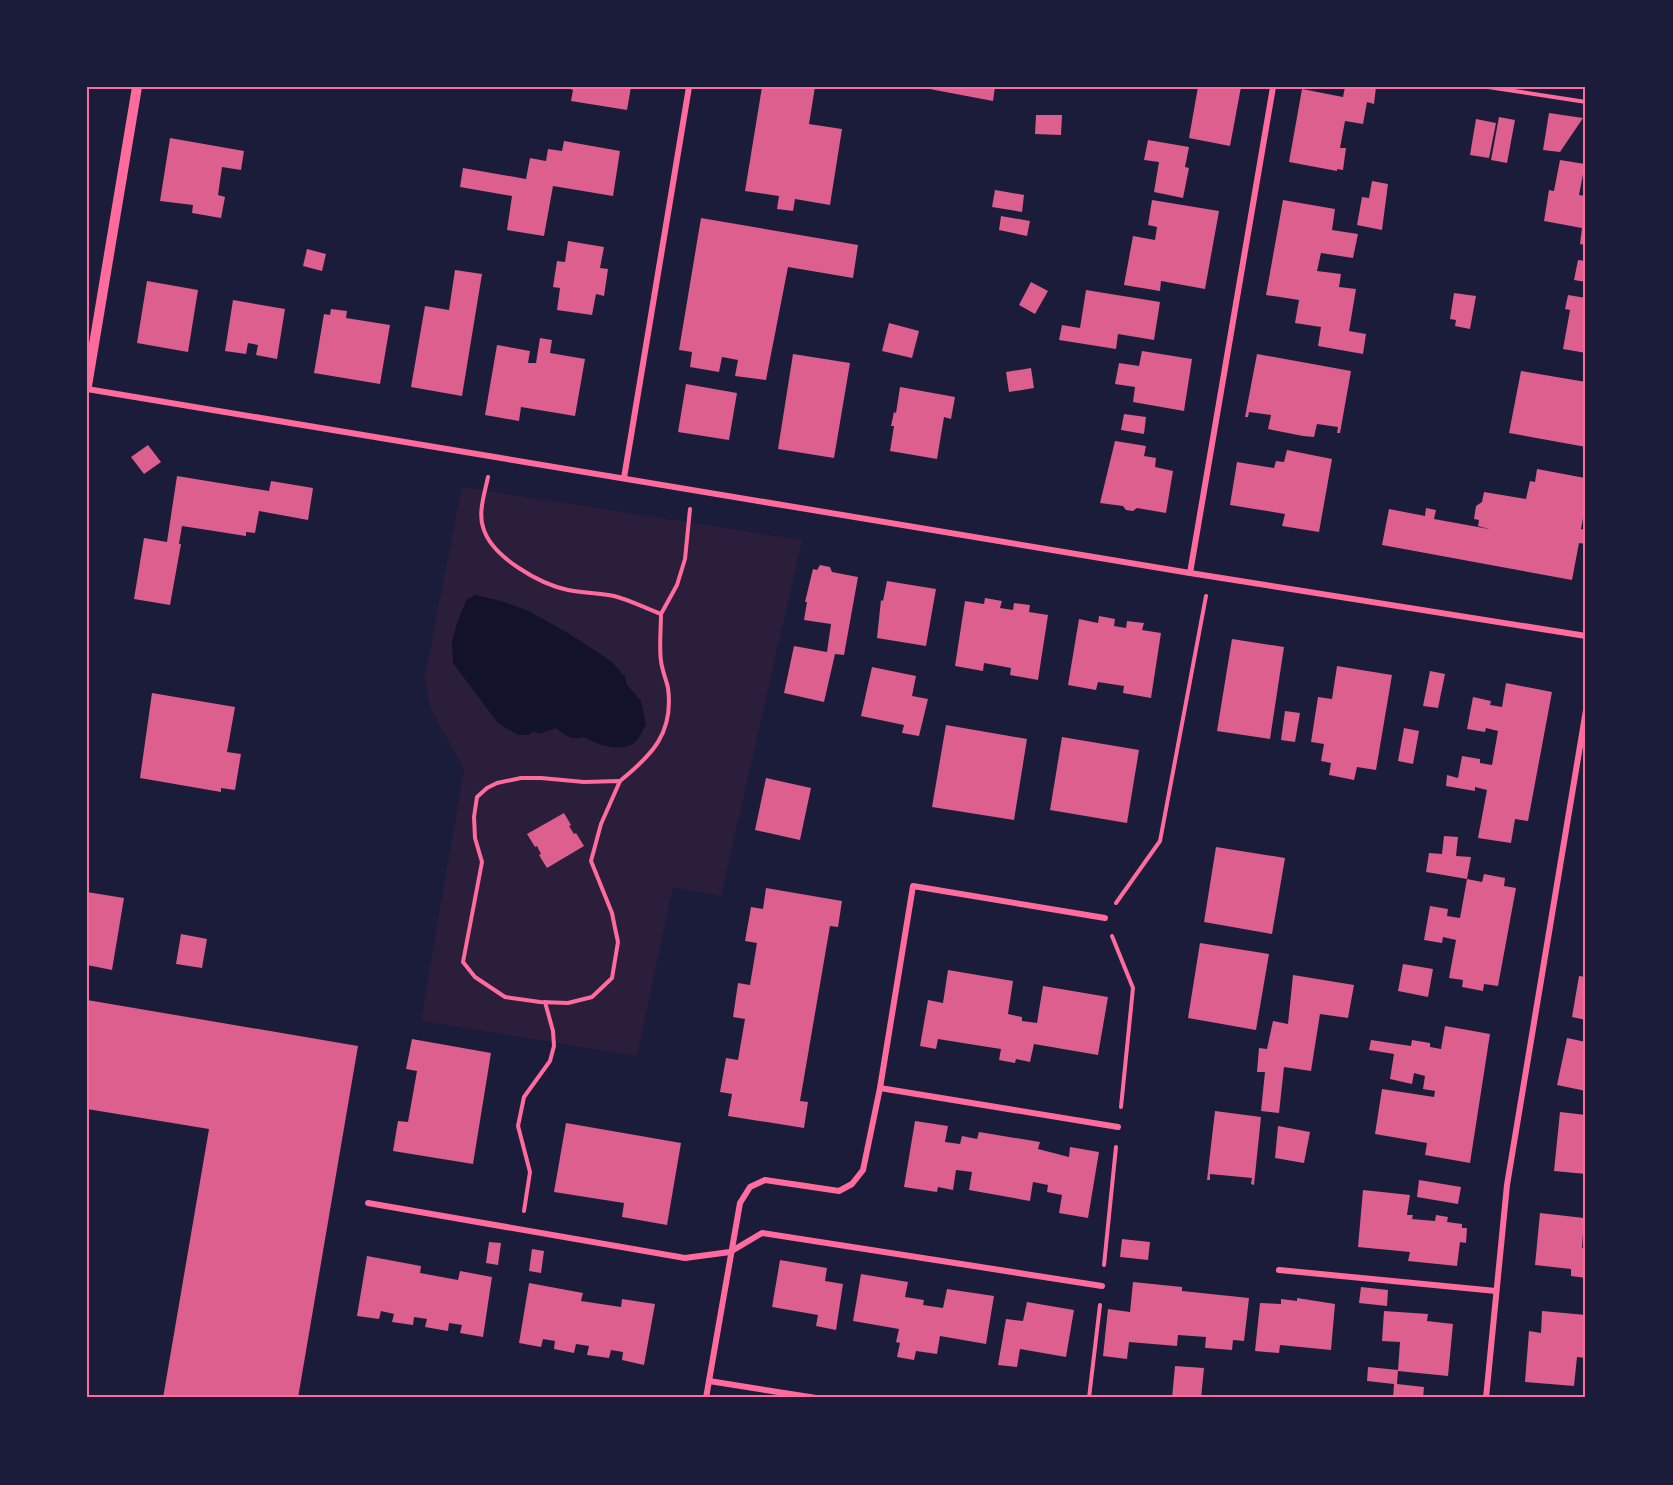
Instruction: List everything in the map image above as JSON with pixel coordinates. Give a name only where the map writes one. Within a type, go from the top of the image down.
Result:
[{"type":"street","points":[[137,87],[87,387],[690,490],[1586,636]]},
{"type":"street","points":[[624,478],[689,87]]},
{"type":"street","points":[[1190,573],[1273,87]]},
{"type":"street","points":[[1486,1398],[1507,1185],[1586,710]]},
{"type":"street","points":[[706,1398],[740,1203],[750,1188],[765,1180],[839,1191],[852,1184],[863,1170],[880,1088],[913,886],[1105,918]]},
{"type":"street","points":[[880,1088],[1118,1127]]},
{"type":"street","points":[[368,1203],[685,1257],[730,1252],[762,1233],[1102,1286]]},
{"type":"street","points":[[1279,1270],[1496,1291]]},
{"type":"street","points":[[709,1381],[816,1398]]},
{"type":"path","points":[[1488,87],[1586,102]]},
{"type":"path","points":[[491,456],[481,517],[482,526],[486,535],[508,560],[544,582],[568,590],[614,596],[661,614]]},
{"type":"path","points":[[620,781],[584,782],[521,778],[497,783],[477,797],[474,817],[475,838],[482,862],[463,962],[476,976],[505,997],[568,1003],[592,997],[612,978],[618,942],[612,913],[591,861],[601,824],[620,781],[645,761],[659,740],[668,719],[668,687],[661,660],[661,614],[676,585],[685,559],[690,490]]},
{"type":"path","points":[[1089,1398],[1133,988],[1105,918],[1160,841],[1206,595],[1190,573]]},
{"type":"path","points":[[521,1230],[530,1172],[518,1126],[524,1097],[550,1061],[554,1046],[553,1031],[545,1002]]},
{"type":"shaded area","points":[[462,487],[802,540],[721,896],[673,887],[637,1056],[421,1021],[464,769],[430,707],[425,676]]},
{"type":"shaded area","points":[[476,595],[529,611],[611,661],[641,701],[646,724],[636,741],[625,747],[610,747],[584,737],[569,737],[556,728],[539,734],[533,731],[529,735],[518,735],[498,723],[453,663],[452,643],[457,623],[467,599]]},
{"type":"building","points":[[565,87],[631,87],[627,110],[571,101],[573,90]]},
{"type":"building","points":[[762,87],[815,87],[809,124],[842,129],[830,205],[795,199],[793,211],[777,209],[779,196],[745,191]]},
{"type":"building","points":[[919,87],[995,87],[993,101]]},
{"type":"building","points":[[1198,87],[1241,87],[1230,146],[1189,138]]},
{"type":"building","points":[[1345,87],[1376,87],[1374,104],[1367,102],[1363,124],[1345,121],[1340,148],[1346,148],[1343,170],[1337,169],[1337,171],[1289,162],[1302,89],[1343,97]]},
{"type":"building","points":[[1549,113],[1583,118],[1560,152],[1543,150]]},
{"type":"building","points":[[1036,115],[1062,115],[1061,135],[1035,134]]},
{"type":"building","points":[[1499,117],[1515,120],[1507,163],[1491,160]]},
{"type":"building","points":[[1476,119],[1496,123],[1489,158],[1470,155]]},
{"type":"building","points":[[170,138],[244,151],[241,170],[222,167],[218,195],[225,197],[221,218],[192,213],[193,205],[160,201]]},
{"type":"building","points":[[1148,140],[1189,147],[1185,167],[1189,168],[1183,198],[1154,192],[1159,162],[1144,160]]},
{"type":"building","points":[[564,141],[620,151],[613,196],[553,186],[544,236],[507,230],[512,196],[460,187],[463,168],[526,179],[530,158],[546,161],[548,149],[562,151]]},
{"type":"building","points":[[1560,160],[1585,164],[1579,195],[1586,196],[1586,245],[1580,244],[1582,228],[1544,221],[1549,190],[1554,191]]},
{"type":"building","points":[[1372,181],[1388,184],[1382,230],[1357,225],[1362,197],[1369,198]]},
{"type":"building","points":[[995,190],[1024,195],[1022,212],[992,207]]},
{"type":"building","points":[[1152,200],[1219,211],[1205,289],[1161,281],[1160,291],[1124,285],[1133,236],[1155,240],[1157,227],[1148,225]]},
{"type":"building","points":[[1283,200],[1335,209],[1332,230],[1358,234],[1353,258],[1321,253],[1317,271],[1341,274],[1339,287],[1356,289],[1349,331],[1366,334],[1363,354],[1318,346],[1321,327],[1295,323],[1299,300],[1266,295]]},
{"type":"building","points":[[1001,216],[1030,221],[1027,236],[999,230]]},
{"type":"building","points":[[701,218],[858,245],[853,278],[788,267],[766,380],[735,376],[738,360],[722,357],[719,372],[690,367],[692,352],[679,350]]},
{"type":"building","points":[[568,241],[604,247],[600,268],[608,269],[604,296],[596,294],[592,315],[557,310],[560,288],[553,287],[557,261],[565,262]]},
{"type":"building","points":[[307,249],[326,254],[322,271],[303,266]]},
{"type":"building","points":[[1578,260],[1586,261],[1586,282],[1574,280]]},
{"type":"building","points":[[455,270],[482,274],[462,396],[411,387],[425,306],[449,310]]},
{"type":"building","points":[[147,281],[198,290],[188,352],[137,343]]},
{"type":"building","points":[[1031,282],[1048,291],[1035,314],[1019,305]]},
{"type":"building","points":[[1086,290],[1160,302],[1154,340],[1118,334],[1116,349],[1059,340],[1062,325],[1080,328]]},
{"type":"building","points":[[1454,293],[1476,296],[1470,329],[1455,326],[1456,320],[1450,319]]},
{"type":"building","points":[[1568,295],[1586,298],[1586,353],[1563,349],[1570,310],[1565,309]]},
{"type":"building","points":[[233,300],[285,309],[277,359],[256,355],[258,345],[248,343],[246,354],[225,351]]},
{"type":"building","points":[[331,309],[347,311],[346,318],[390,325],[380,384],[314,373],[324,314],[330,315]]},
{"type":"building","points":[[889,323],[919,331],[912,358],[882,351]]},
{"type":"building","points":[[540,338],[552,340],[550,353],[585,359],[575,416],[521,407],[519,421],[485,415],[497,345],[530,351],[528,363],[536,363]]},
{"type":"building","points":[[1142,351],[1192,359],[1184,411],[1133,402],[1135,387],[1115,384],[1119,363],[1139,366]]},
{"type":"building","points":[[793,354],[850,363],[834,458],[778,449]]},
{"type":"building","points":[[1257,354],[1351,371],[1340,433],[1337,433],[1338,427],[1317,424],[1314,437],[1303,436],[1268,429],[1271,415],[1249,412],[1248,417],[1245,417]]},
{"type":"building","points":[[1031,368],[1034,388],[1009,392],[1006,372]]},
{"type":"building","points":[[1521,371],[1586,382],[1586,447],[1509,433]]},
{"type":"building","points":[[686,384],[737,393],[729,440],[678,432]]},
{"type":"building","points":[[900,387],[955,397],[951,419],[944,417],[937,459],[890,451],[894,426],[891,426],[894,412],[896,413]]},
{"type":"building","points":[[1124,414],[1146,417],[1144,434],[1121,430]]},
{"type":"building","points":[[1115,441],[1146,446],[1144,456],[1156,458],[1155,467],[1173,471],[1166,513],[1137,508],[1133,511],[1126,510],[1123,506],[1100,503]]},
{"type":"building","points":[[148,445],[161,462],[144,474],[131,457]]},
{"type":"building","points":[[1287,450],[1332,459],[1319,532],[1282,526],[1285,514],[1230,505],[1237,462],[1274,468],[1276,461],[1284,462]]},
{"type":"building","points":[[1537,469],[1585,478],[1583,491],[1586,492],[1586,502],[1581,529],[1586,530],[1586,544],[1579,543],[1572,580],[1382,545],[1389,509],[1425,516],[1426,508],[1436,510],[1434,519],[1489,529],[1478,526],[1479,520],[1474,519],[1476,506],[1482,502],[1484,492],[1526,499],[1530,481],[1535,482]]},
{"type":"building","points":[[177,476],[269,491],[271,481],[313,488],[308,520],[259,511],[255,533],[246,532],[246,536],[182,526],[170,605],[134,599],[144,538],[167,542]]},
{"type":"building","points":[[820,565],[830,567],[832,572],[858,577],[844,655],[835,654],[824,702],[784,693],[794,646],[827,652],[831,624],[804,620],[807,602],[805,602],[813,569],[817,570]]},
{"type":"building","points":[[887,581],[936,589],[926,646],[877,638],[881,600],[883,601]]},
{"type":"building","points":[[985,598],[1002,601],[1000,608],[1013,610],[1014,603],[1030,605],[1029,612],[1048,615],[1038,680],[1010,675],[1011,668],[984,663],[983,671],[955,666],[965,601],[984,604]]},
{"type":"building","points":[[1099,616],[1115,619],[1114,626],[1126,628],[1127,621],[1144,623],[1142,630],[1161,633],[1151,698],[1123,693],[1124,686],[1098,682],[1096,690],[1068,685],[1079,619],[1098,623]]},
{"type":"building","points":[[1232,639],[1284,647],[1270,739],[1217,731]]},
{"type":"building","points":[[1337,666],[1392,675],[1376,770],[1357,767],[1354,780],[1329,775],[1331,763],[1321,761],[1324,744],[1311,742],[1318,697],[1332,699]]},
{"type":"building","points":[[872,667],[916,676],[912,696],[928,699],[919,736],[902,733],[904,725],[861,716]]},
{"type":"building","points":[[1430,671],[1445,674],[1438,708],[1423,706]]},
{"type":"building","points":[[1506,683],[1552,692],[1528,821],[1515,819],[1511,843],[1478,838],[1487,790],[1475,787],[1475,791],[1446,786],[1447,775],[1458,778],[1462,756],[1480,759],[1480,763],[1492,765],[1498,731],[1486,728],[1485,732],[1467,729],[1473,697],[1491,701],[1490,705],[1502,707]]},
{"type":"building","points":[[152,693],[235,707],[227,752],[241,754],[235,790],[221,788],[221,792],[140,778]]},
{"type":"building","points":[[1285,711],[1300,713],[1295,742],[1281,740]]},
{"type":"building","points":[[946,725],[1027,739],[1014,820],[932,807]]},
{"type":"building","points":[[1404,728],[1419,731],[1413,764],[1398,761]]},
{"type":"building","points":[[1062,737],[1139,750],[1127,823],[1050,810]]},
{"type":"building","points":[[766,778],[811,788],[800,840],[755,830]]},
{"type":"building","points":[[564,813],[571,825],[569,826],[584,846],[547,868],[539,855],[541,854],[537,846],[535,847],[527,834]]},
{"type":"building","points":[[1444,836],[1458,837],[1456,856],[1471,857],[1467,879],[1426,872],[1429,853],[1442,854]]},
{"type":"building","points":[[1216,847],[1285,858],[1272,934],[1204,922]]},
{"type":"building","points":[[1484,874],[1505,878],[1504,886],[1516,888],[1498,986],[1484,984],[1483,991],[1462,987],[1463,980],[1449,978],[1456,940],[1443,937],[1442,943],[1424,940],[1430,906],[1448,909],[1447,916],[1460,918],[1467,879],[1482,882]]},
{"type":"building","points":[[766,888],[842,901],[838,927],[830,926],[800,1101],[808,1102],[804,1128],[728,1116],[732,1094],[720,1092],[726,1058],[738,1060],[745,1019],[733,1017],[738,983],[750,985],[757,943],[745,941],[751,907],[763,909]]},
{"type":"building","points":[[87,892],[124,898],[112,970],[87,965]]},
{"type":"building","points":[[181,934],[207,939],[202,968],[176,964]]},
{"type":"building","points":[[1200,943],[1269,954],[1256,1030],[1188,1018]]},
{"type":"building","points":[[1403,964],[1433,969],[1428,997],[1398,991]]},
{"type":"building","points":[[948,970],[1013,981],[1008,1014],[1022,1017],[1022,1021],[1037,1023],[1043,986],[1108,997],[1098,1055],[1034,1044],[1030,1062],[1016,1059],[1015,1063],[999,1060],[1001,1049],[938,1039],[936,1049],[920,1046],[928,1000],[943,1003]]},
{"type":"building","points":[[1293,975],[1354,985],[1348,1018],[1320,1014],[1311,1071],[1284,1067],[1279,1113],[1261,1111],[1265,1072],[1257,1072],[1259,1048],[1267,1049],[1273,1021],[1288,1024]]},
{"type":"building","points":[[1579,976],[1586,977],[1586,1020],[1572,1017]]},
{"type":"building","points":[[87,1000],[358,1046],[298,1398],[163,1398],[209,1129],[87,1109]]},
{"type":"building","points":[[1445,1026],[1490,1034],[1470,1163],[1425,1155],[1427,1143],[1375,1134],[1382,1089],[1434,1097],[1435,1091],[1423,1089],[1425,1076],[1414,1073],[1412,1084],[1390,1079],[1394,1054],[1369,1050],[1371,1040],[1411,1046],[1412,1040],[1430,1043],[1430,1047],[1441,1049]]},
{"type":"building","points":[[1567,1038],[1586,1042],[1586,1091],[1557,1085]]},
{"type":"building","points":[[412,1039],[491,1053],[473,1164],[393,1151],[398,1121],[408,1122],[417,1071],[406,1069]]},
{"type":"building","points":[[1215,1111],[1261,1117],[1254,1185],[1251,1184],[1252,1178],[1210,1174],[1210,1180],[1207,1180]]},
{"type":"building","points":[[1560,1112],[1586,1115],[1586,1174],[1554,1171]]},
{"type":"building","points":[[915,1121],[948,1126],[945,1142],[960,1144],[962,1136],[977,1139],[979,1132],[1040,1142],[1038,1149],[1069,1157],[1070,1147],[1099,1152],[1088,1218],[1059,1213],[1062,1195],[1047,1192],[1048,1185],[1033,1182],[1030,1201],[969,1190],[972,1172],[956,1170],[953,1190],[938,1187],[937,1192],[904,1187]]},
{"type":"building","points":[[566,1123],[681,1143],[667,1225],[622,1217],[624,1203],[554,1192]]},
{"type":"building","points":[[1278,1126],[1310,1132],[1304,1163],[1275,1158]]},
{"type":"building","points":[[1419,1180],[1461,1187],[1458,1204],[1417,1197]]},
{"type":"building","points":[[1363,1190],[1410,1195],[1407,1215],[1413,1215],[1412,1219],[1435,1221],[1436,1215],[1448,1217],[1447,1222],[1462,1224],[1462,1228],[1467,1228],[1466,1243],[1460,1242],[1457,1266],[1408,1261],[1410,1252],[1358,1247]]},
{"type":"building","points":[[1540,1213],[1584,1218],[1582,1248],[1586,1248],[1586,1278],[1571,1276],[1571,1269],[1535,1265]]},
{"type":"building","points":[[1122,1239],[1150,1242],[1148,1260],[1120,1257]]},
{"type":"building","points":[[489,1242],[501,1243],[498,1265],[486,1263]]},
{"type":"building","points":[[532,1249],[544,1251],[541,1273],[529,1271]]},
{"type":"building","points":[[367,1256],[421,1266],[420,1273],[458,1280],[460,1271],[492,1277],[483,1337],[460,1333],[462,1325],[449,1323],[448,1331],[425,1327],[427,1319],[414,1317],[413,1325],[392,1322],[394,1314],[381,1311],[379,1319],[357,1316]]},
{"type":"building","points":[[780,1260],[827,1268],[825,1281],[843,1284],[836,1330],[816,1326],[818,1315],[772,1307]]},
{"type":"building","points":[[861,1274],[908,1282],[905,1297],[924,1300],[923,1305],[943,1308],[947,1289],[994,1296],[986,1344],[940,1336],[937,1354],[916,1351],[914,1360],[897,1357],[900,1343],[896,1342],[899,1329],[853,1321]]},
{"type":"building","points":[[1133,1282],[1182,1287],[1182,1291],[1249,1298],[1244,1341],[1233,1340],[1232,1350],[1205,1348],[1206,1337],[1178,1335],[1177,1346],[1129,1342],[1127,1359],[1103,1356],[1108,1309],[1130,1312]]},
{"type":"building","points":[[529,1283],[583,1293],[581,1301],[621,1307],[622,1299],[655,1304],[644,1365],[622,1360],[623,1352],[611,1350],[609,1358],[587,1355],[589,1346],[576,1344],[574,1353],[554,1349],[555,1341],[543,1339],[541,1347],[519,1343]]},
{"type":"building","points":[[1361,1287],[1388,1290],[1387,1306],[1359,1303]]},
{"type":"building","points":[[1297,1298],[1335,1304],[1331,1350],[1280,1345],[1279,1353],[1255,1351],[1260,1303],[1281,1304],[1281,1299],[1297,1301]]},
{"type":"building","points":[[1027,1302],[1074,1310],[1066,1357],[1020,1349],[1017,1367],[998,1365],[1006,1319],[1023,1321]]},
{"type":"building","points":[[1384,1311],[1428,1314],[1427,1321],[1453,1324],[1448,1376],[1398,1371],[1397,1384],[1424,1387],[1423,1398],[1393,1398],[1394,1384],[1367,1381],[1368,1367],[1398,1370],[1400,1342],[1382,1341]]},
{"type":"building","points":[[1542,1311],[1586,1315],[1586,1358],[1577,1357],[1574,1386],[1525,1382],[1529,1331],[1541,1333]]},
{"type":"building","points":[[1175,1366],[1204,1368],[1201,1398],[1172,1398]]}]
